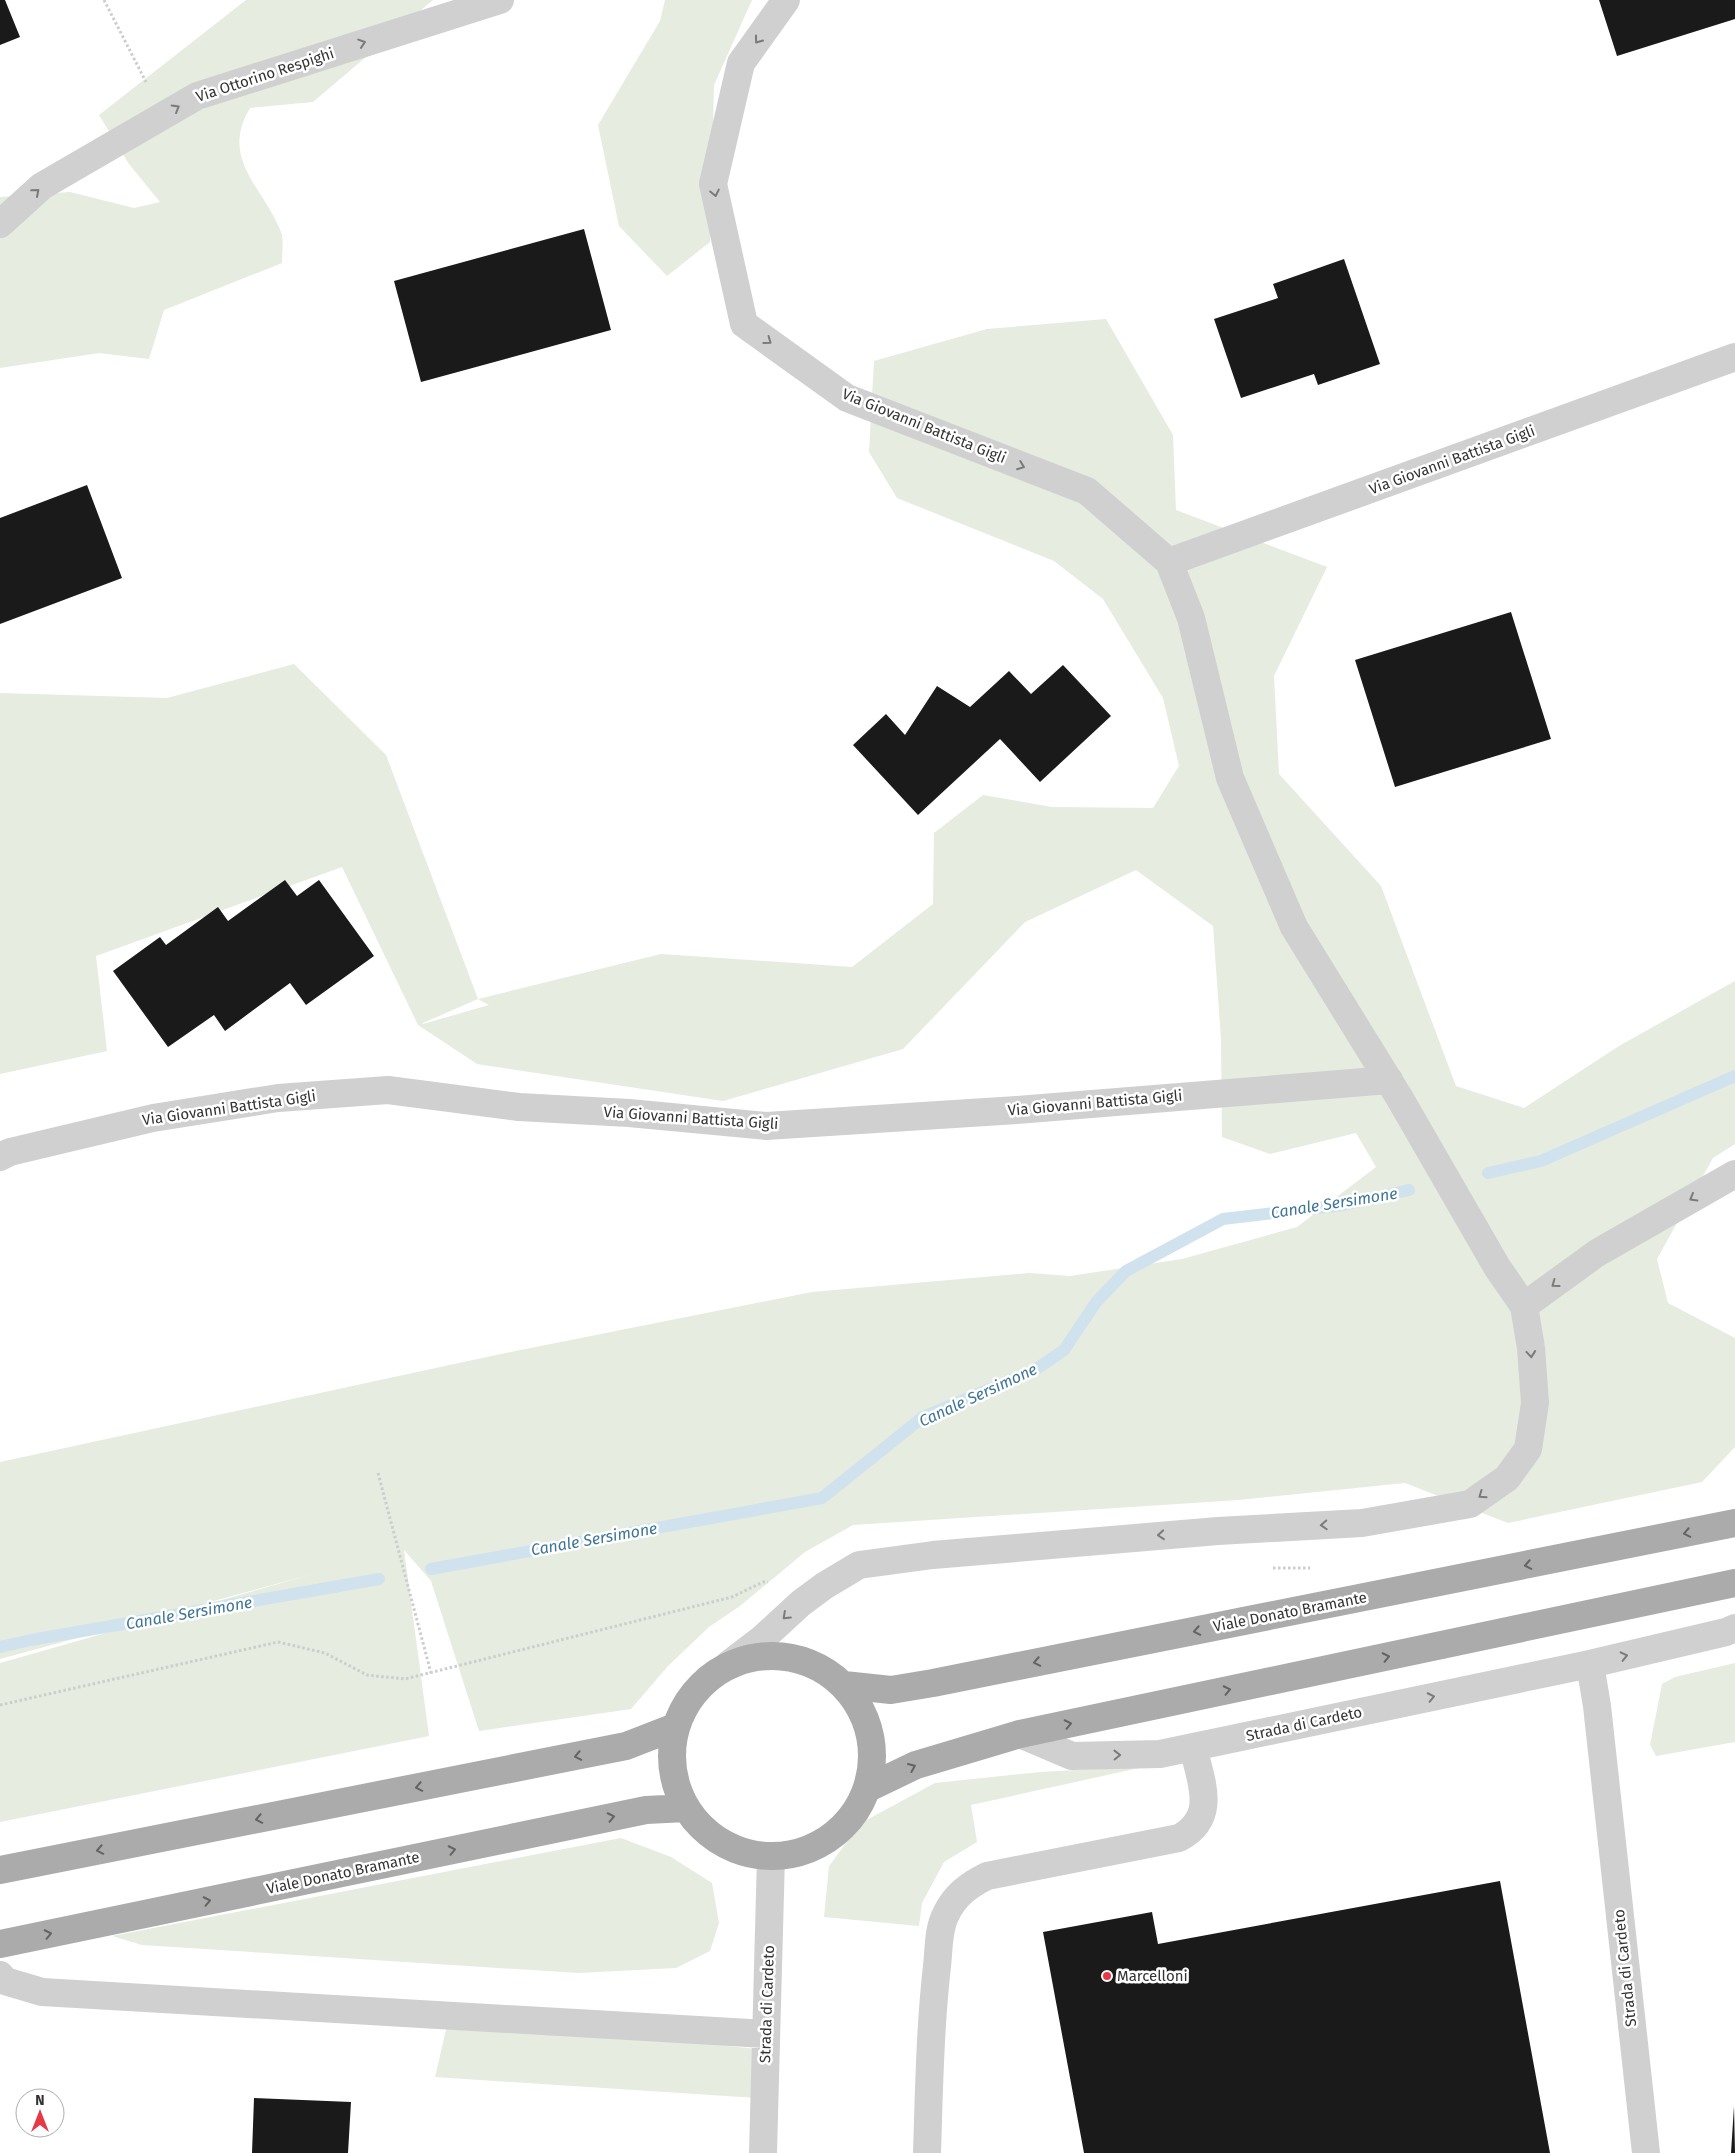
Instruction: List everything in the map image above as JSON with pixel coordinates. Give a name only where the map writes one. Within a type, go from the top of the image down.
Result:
[{"type":"main road","name":"Viale Donato Bramante","points":[[844,1684],[891,1690],[933,1683],[1735,1524]]},
{"type":"main road","points":[[868,1788],[916,1765],[1020,1734],[1735,1583]]},
{"type":"main road","points":[[759,1656],[790,1657],[819,1666],[844,1684],[860,1707],[870,1732],[873,1760],[868,1788],[859,1806],[846,1824],[830,1838],[812,1848],[792,1854],[771,1856],[746,1852],[722,1843],[702,1828],[686,1808],[677,1789],[672,1769],[675,1727],[683,1708],[696,1690],[711,1676],[730,1664],[759,1656]]},
{"type":"main road","points":[[0,1870],[626,1746],[675,1727]]},
{"type":"main road","name":"Viale Donato Bramante","points":[[0,1944],[646,1810],[686,1808]]},
{"type":"street","name":"Via Ottorino Respighi","points":[[0,224],[42,186],[197,96],[500,0]]},
{"type":"street","name":"Via Giovanni Battista Gigli","points":[[786,0],[741,63],[713,184],[744,324],[848,398],[1087,491],[1169,562],[1191,618],[1230,778],[1294,927],[1389,1080],[1497,1267],[1524,1306]]},
{"type":"street","name":"Via Giovanni Battista Gigli","points":[[1169,562],[1735,357]]},
{"type":"street","name":"Via Giovanni Battista Gigli","points":[[0,1158],[10,1152],[153,1118],[278,1098],[388,1090],[519,1108],[629,1113],[766,1126],[1017,1110],[1389,1080]]},
{"type":"street","points":[[730,1664],[763,1638],[801,1602],[859,1565],[933,1555],[1218,1531],[1362,1523],[1470,1504],[1507,1478],[1528,1449],[1535,1403],[1531,1348],[1524,1306],[1597,1253],[1735,1174]]},
{"type":"street","name":"Strada di Cardeto","points":[[1020,1734],[1072,1756],[1160,1754],[1590,1664],[1726,1632],[1735,1628]]},
{"type":"street","name":"Strada di Cardeto","points":[[1590,1664],[1597,1706],[1646,2153]]},
{"type":"street","points":[[927,2153],[933,2000],[940,1934],[945,1915],[955,1898],[969,1885],[987,1876],[1179,1838],[1190,1833],[1201,1818],[1204,1800],[1194,1747]]},
{"type":"street","name":"Strada di Cardeto","points":[[762,2153],[771,1856]]},
{"type":"street","points":[[0,1975],[5,1981],[42,1992],[766,2034]]},
{"type":"path","points":[[104,0],[163,115]]},
{"type":"path","points":[[378,1473],[431,1674]]},
{"type":"path","points":[[1272,1568],[1319,1568]]},
{"type":"path","points":[[0,1705],[278,1642],[325,1653],[367,1675],[405,1680],[732,1597],[763,1582],[824,1586]]},
{"type":"shaded area","points":[[246,0],[433,0],[313,102],[250,108],[242,126],[239,143],[242,158],[247,173],[274,216],[281,232],[283,243],[282,263],[164,310],[149,359],[99,353],[0,368],[0,197],[70,192],[134,208],[160,202],[129,164],[99,115]]},
{"type":"shaded area","points":[[665,0],[752,0],[714,85],[710,242],[667,276],[619,226],[598,125],[660,21]]},
{"type":"shaded area","points":[[1106,319],[1173,435],[1176,510],[1327,567],[1274,676],[1279,774],[1381,886],[1456,1086],[1524,1108],[1619,1046],[1735,981],[1735,1144],[1713,1158],[1657,1259],[1668,1303],[1735,1338],[1735,1447],[1702,1482],[1508,1523],[1405,1483],[1239,1500],[853,1525],[805,1552],[740,1606],[709,1627],[668,1666],[631,1709],[479,1731],[431,1581],[404,1550],[429,1736],[0,1822],[0,1663],[320,1572],[0,1659],[0,1462],[496,1355],[812,1292],[1029,1273],[1070,1276],[1182,1259],[1297,1227],[1376,1167],[1356,1133],[1270,1154],[1222,1137],[1221,1039],[1213,926],[1136,870],[1025,922],[903,1049],[723,1101],[477,1064],[418,1025],[342,867],[96,956],[107,1051],[0,1074],[0,693],[167,698],[294,664],[386,755],[478,999],[661,954],[852,967],[933,904],[934,833],[983,795],[1052,807],[1153,808],[1179,766],[1163,698],[1103,599],[1054,561],[897,498],[869,452],[874,361],[987,329]],"holes":[[[478,999],[489,1005],[423,1024]]]},
{"type":"shaded area","points":[[1735,1663],[1735,1742],[1656,1756],[1650,1745],[1662,1684],[1675,1677]]},
{"type":"shaded area","points":[[1148,1766],[971,1805],[977,1842],[944,1862],[922,1903],[919,1926],[824,1917],[829,1866],[861,1823],[935,1783],[1040,1772]]},
{"type":"shaded area","points":[[621,1838],[671,1857],[712,1883],[719,1923],[710,1951],[676,1968],[578,1973],[142,1945],[112,1936]]},
{"type":"shaded area","points":[[449,2017],[757,2049],[757,2098],[435,2077]]},
{"type":"building","points":[[0,0],[5,0],[20,37],[0,45]]},
{"type":"building","points":[[1599,0],[1735,0],[1735,19],[1617,56]]},
{"type":"building","points":[[584,229],[611,330],[421,382],[394,281]]},
{"type":"building","points":[[1344,259],[1380,364],[1318,385],[1314,374],[1241,398],[1214,319],[1278,298],[1273,284]]},
{"type":"building","points":[[87,485],[122,578],[0,624],[0,518]]},
{"type":"building","points":[[1511,612],[1551,739],[1395,787],[1355,660]]},
{"type":"building","points":[[1063,665],[1111,716],[1040,782],[1000,739],[918,815],[853,745],[886,714],[905,735],[937,686],[970,707],[1009,671],[1031,694]]},
{"type":"building","points":[[285,880],[297,896],[319,880],[374,956],[306,1005],[290,983],[225,1031],[214,1015],[168,1047],[113,971],[160,937],[166,945],[218,907],[228,921]]},
{"type":"building","points":[[1500,1881],[1550,2153],[1084,2153],[1043,1932],[1152,1912],[1158,1944]]},
{"type":"building","points":[[254,2098],[351,2102],[348,2153],[252,2153]]},
{"type":"building","points":[[1734,2106],[1735,2153],[1731,2153]]},
{"type":"waterway","name":"Canale Sersimone","points":[[1488,1173],[1541,1161],[1735,1076]]},
{"type":"waterway","name":"Canale Sersimone","points":[[431,1569],[822,1498],[923,1417],[1035,1370],[1064,1350],[1097,1301],[1126,1271],[1223,1219],[1343,1205],[1409,1190]]},
{"type":"waterway","name":"Canale Sersimone","points":[[0,1647],[379,1579]]},
{"type":"place","name":"Marcelloni","points":[[1107,1976]]}]
